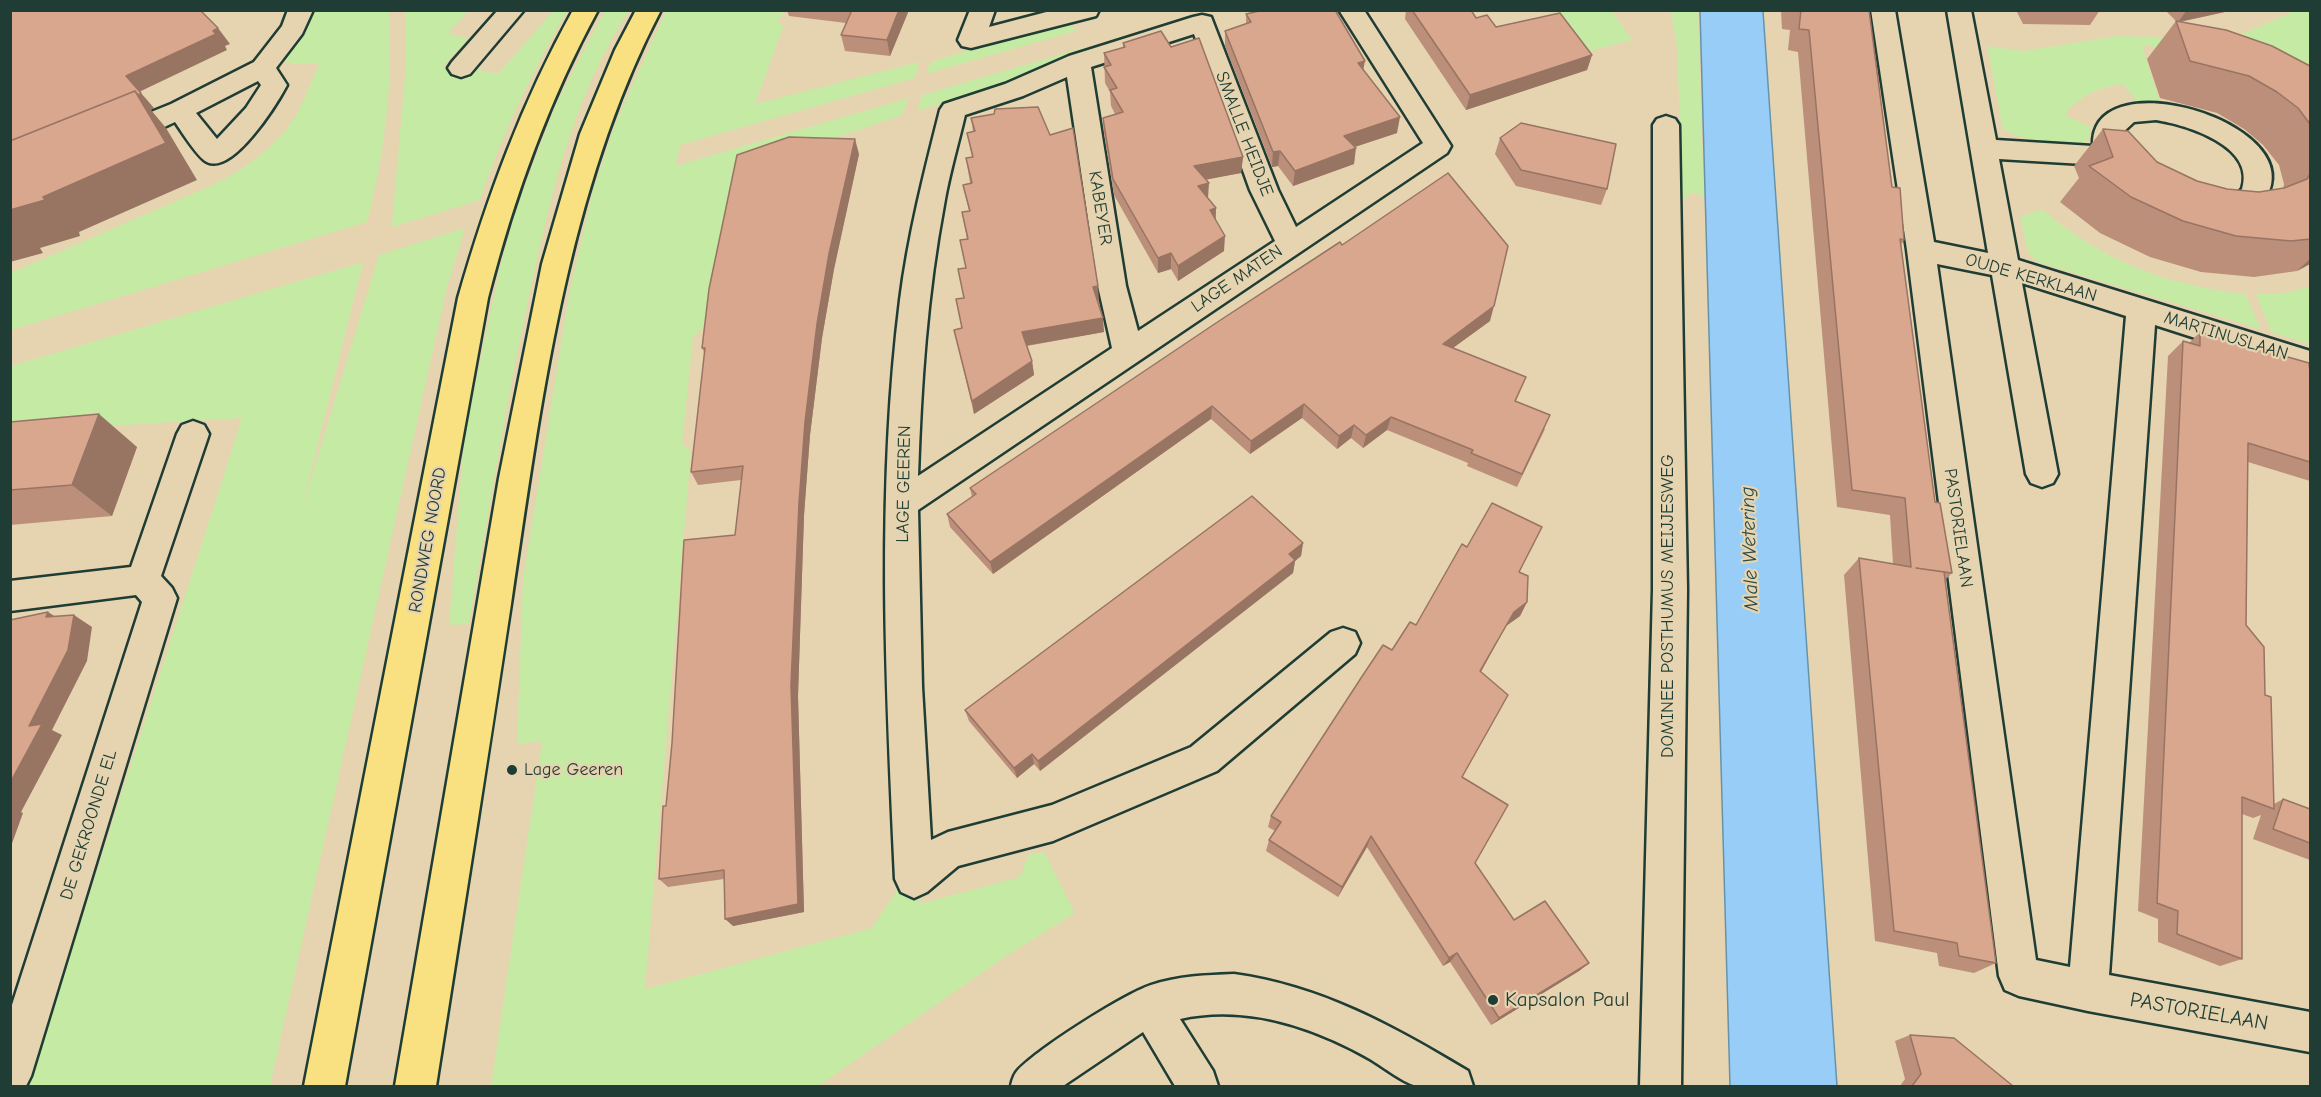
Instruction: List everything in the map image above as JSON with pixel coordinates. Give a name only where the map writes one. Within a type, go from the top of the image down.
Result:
[{"type":"main road","name":"RONDWEG NOORD","points":[[324,1086],[405,670],[473,298],[487,246],[522,141],[567,42],[586,10]]},
{"type":"main road","points":[[415,1086],[468,776],[515,467],[553,272],[587,152],[636,34],[650,10]]},
{"type":"street","points":[[95,145],[180,110],[262,68],[293,28],[301,10]]},
{"type":"street","points":[[461,68],[512,10]]},
{"type":"street","points":[[983,10],[971,40],[1087,10]]},
{"type":"street","name":"LAGE MATEN","points":[[903,503],[1290,242],[1438,146],[1351,10]]},
{"type":"street","name":"PASTORIELAAN","points":[[1883,10],[1921,250],[2019,976],[2310,1032]]},
{"type":"street","points":[[1959,10],[2042,474]]},
{"type":"street","name":"SMALLE HEIDJE","points":[[1202,23],[1264,190],[1290,242]]},
{"type":"street","name":"LAGE GEEREN","points":[[1202,23],[1078,62],[1014,90],[953,110],[936,170],[908,349],[903,503],[902,655],[914,879],[948,850],[1053,823],[1204,759],[1343,643]]},
{"type":"street","name":"KABEYER","points":[[1078,62],[1112,286],[1128,353]]},
{"type":"street","points":[[180,110],[215,155],[248,127],[264,106],[274,84],[262,68]]},
{"type":"street","points":[[2156,111],[2178,114],[2201,121],[2240,145],[2253,159],[2259,175],[2258,190],[2249,202],[2232,210],[2210,212],[2184,208],[2159,200],[2136,188],[2118,172],[2108,156],[2105,141],[2109,129],[2119,119],[2136,113],[2156,111]]},
{"type":"street","name":"DOMINEE POSTHUMUS MEIJJESWEG","points":[[1660,1086],[1670,590],[1666,125]]},
{"type":"street","points":[[1984,149],[2108,156]]},
{"type":"street","name":"OUDE KERKLAAN","points":[[1921,250],[2005,267],[2141,310]]},
{"type":"street","points":[[2088,991],[2141,310]]},
{"type":"street","name":"MARTINUSLAAN","points":[[2141,310],[2310,363]]},
{"type":"street","points":[[10,596],[143,580],[193,434]]},
{"type":"street","name":"DE GEKROONDE EL","points":[[10,1076],[160,598],[143,580]]},
{"type":"street","points":[[1031,1086],[1054,1066],[1150,1006],[1202,995],[1222,994],[1253,994],[1298,1005],[1354,1027],[1453,1086]]},
{"type":"street","points":[[1150,1006],[1198,1086]]},
{"type":"green space","points":[[605,10],[629,11],[592,78],[554,188],[520,341],[469,624],[449,625],[464,438],[499,272],[515,212],[556,104]]},
{"type":"green space","points":[[310,11],[389,11],[389,91],[379,170],[367,222],[11,330],[11,273],[215,184],[255,159],[281,136],[297,112],[319,64],[293,64],[280,59]]},
{"type":"green space","points":[[406,11],[468,11],[448,33],[468,39],[443,66],[472,73],[476,69],[498,74],[553,11],[567,11],[519,103],[480,200],[392,227],[405,75]]},
{"type":"green space","points":[[666,11],[784,11],[777,24],[784,25],[755,104],[919,62],[915,78],[680,145],[675,166],[909,98],[902,115],[735,173],[703,328],[693,337],[682,443],[691,451],[645,989],[872,928],[897,890],[923,903],[1020,877],[1028,855],[1044,852],[1075,913],[1008,955],[818,1086],[491,1086],[542,741],[517,744],[523,579],[570,289],[593,191],[615,124]]},
{"type":"green space","points":[[1556,11],[1612,11],[1632,40],[1590,51]]},
{"type":"green space","points":[[1671,11],[1698,11],[1704,200],[1699,193],[1690,193],[1683,202],[1677,47]]},
{"type":"green space","points":[[2295,11],[2310,11],[2310,109],[2161,48],[2142,45],[2160,102],[2136,101],[2123,84],[2083,97],[2065,115],[2091,127],[2088,142],[2077,144],[2055,145],[2034,141],[2003,129],[1987,46],[2023,51],[2117,36],[2202,38],[2240,35]]},
{"type":"green space","points":[[1071,24],[1076,31],[926,74],[931,62],[981,46]]},
{"type":"green space","points":[[1086,47],[1090,53],[918,111],[922,95]]},
{"type":"green space","points":[[2042,209],[2088,243],[2136,268],[2188,284],[2245,294],[2261,329],[2037,262],[2028,252],[2020,217]]},
{"type":"green space","points":[[465,228],[446,291],[270,1086],[28,1086],[242,418],[124,425],[11,438],[11,366],[363,262],[302,508],[379,255]]},
{"type":"green space","points":[[2310,287],[2310,344],[2271,332],[2256,294],[2279,294]]},
{"type":"water","name":"Male Wetering","points":[[1700,11],[1763,11],[1837,1086],[1730,1086]]},
{"type":"building","points":[[10,10],[200,10],[218,28],[213,31],[216,34],[126,76],[141,93],[138,95],[135,91],[10,141]]},
{"type":"building","points":[[852,10],[899,10],[887,40],[841,35]]},
{"type":"building","points":[[1264,10],[1335,10],[1365,61],[1358,63],[1400,117],[1344,136],[1356,148],[1295,171],[1280,151],[1273,152],[1225,31],[1251,22],[1246,14]]},
{"type":"building","points":[[1412,10],[1471,10],[1476,18],[1487,15],[1496,27],[1560,13],[1592,55],[1470,95]]},
{"type":"building","points":[[1801,10],[1869,10],[1892,187],[1900,188],[1904,240],[1900,239],[1935,502],[1940,503],[1952,573],[1916,568],[1944,572],[1996,963],[1959,956],[1957,943],[1894,931],[1859,558],[1911,567],[1905,498],[1852,490],[1809,30],[1799,29]]},
{"type":"building","points":[[2176,21],[2226,30],[2272,46],[2310,66],[2310,124],[2298,108],[2277,92],[2249,76],[2190,61]]},
{"type":"building","points":[[1161,31],[1171,47],[1199,38],[1243,157],[1194,166],[1209,183],[1198,186],[1216,208],[1210,210],[1225,236],[1178,266],[1171,253],[1158,258],[1113,179],[1103,118],[1123,112],[1110,90],[1117,88],[1104,67],[1111,65],[1104,53],[1125,47],[1123,43]]},
{"type":"building","points":[[135,91],[166,143],[43,197],[45,200],[10,210],[10,141]]},
{"type":"building","points":[[1038,107],[1050,135],[1073,128],[1098,286],[1093,287],[1103,318],[1022,332],[1032,361],[972,401],[954,330],[962,328],[956,299],[964,298],[958,269],[966,268],[960,240],[968,239],[962,212],[970,211],[963,185],[972,183],[966,158],[973,157],[967,133],[975,131],[971,118],[994,114],[995,109]]},
{"type":"building","points":[[1521,123],[1616,144],[1607,189],[1521,170],[1500,138]]},
{"type":"building","points":[[2103,129],[2128,131],[2157,162],[2197,181],[2227,189],[2259,192],[2284,188],[2307,179],[2310,174],[2310,239],[2291,241],[2236,236],[2183,221],[2131,197],[2089,166],[2113,157]]},
{"type":"building","points":[[789,137],[855,139],[829,254],[817,324],[805,422],[791,685],[798,904],[725,919],[724,870],[659,879],[663,806],[666,806],[672,743],[684,540],[735,535],[743,466],[691,472],[709,289],[737,155]]},
{"type":"building","points":[[1448,173],[1508,246],[1494,306],[1443,344],[1526,377],[1515,401],[1550,415],[1522,474],[1471,453],[1473,450],[1391,417],[1366,435],[1354,425],[1339,436],[1304,404],[1251,441],[1212,406],[990,562],[947,514],[976,494],[970,488],[1219,321],[1340,242],[1342,245]]},
{"type":"building","points":[[2200,332],[2309,363],[2310,372],[2310,462],[2248,443],[2246,625],[2264,647],[2265,695],[2271,697],[2274,809],[2242,797],[2242,959],[2177,934],[2178,911],[2157,903],[2183,341],[2200,346]]},
{"type":"building","points":[[99,414],[72,485],[10,490],[10,422]]},
{"type":"building","points":[[1252,496],[1303,543],[1289,554],[1295,560],[1038,761],[1032,754],[1014,768],[965,710]]},
{"type":"building","points":[[1492,503],[1542,527],[1519,572],[1528,576],[1527,602],[1514,612],[1480,671],[1508,695],[1462,777],[1508,805],[1475,863],[1514,920],[1545,901],[1589,963],[1499,1018],[1457,953],[1449,958],[1371,836],[1342,887],[1269,840],[1281,822],[1271,816],[1361,678],[1383,645],[1392,650],[1410,622],[1416,625],[1462,544],[1467,547]]},
{"type":"building","points":[[48,612],[46,617],[74,615],[68,650],[29,726],[42,724],[10,783],[10,620]]},
{"type":"building","points":[[2283,799],[2310,809],[2310,843],[2273,829]]},
{"type":"building","points":[[1910,1035],[1954,1038],[2013,1086],[1912,1086],[1921,1074]]},
{"type":"place","name":"Lage Geeren","points":[[512,770]]},
{"type":"place","name":"Kapsalon Paul","points":[[1493,1000]]}]
